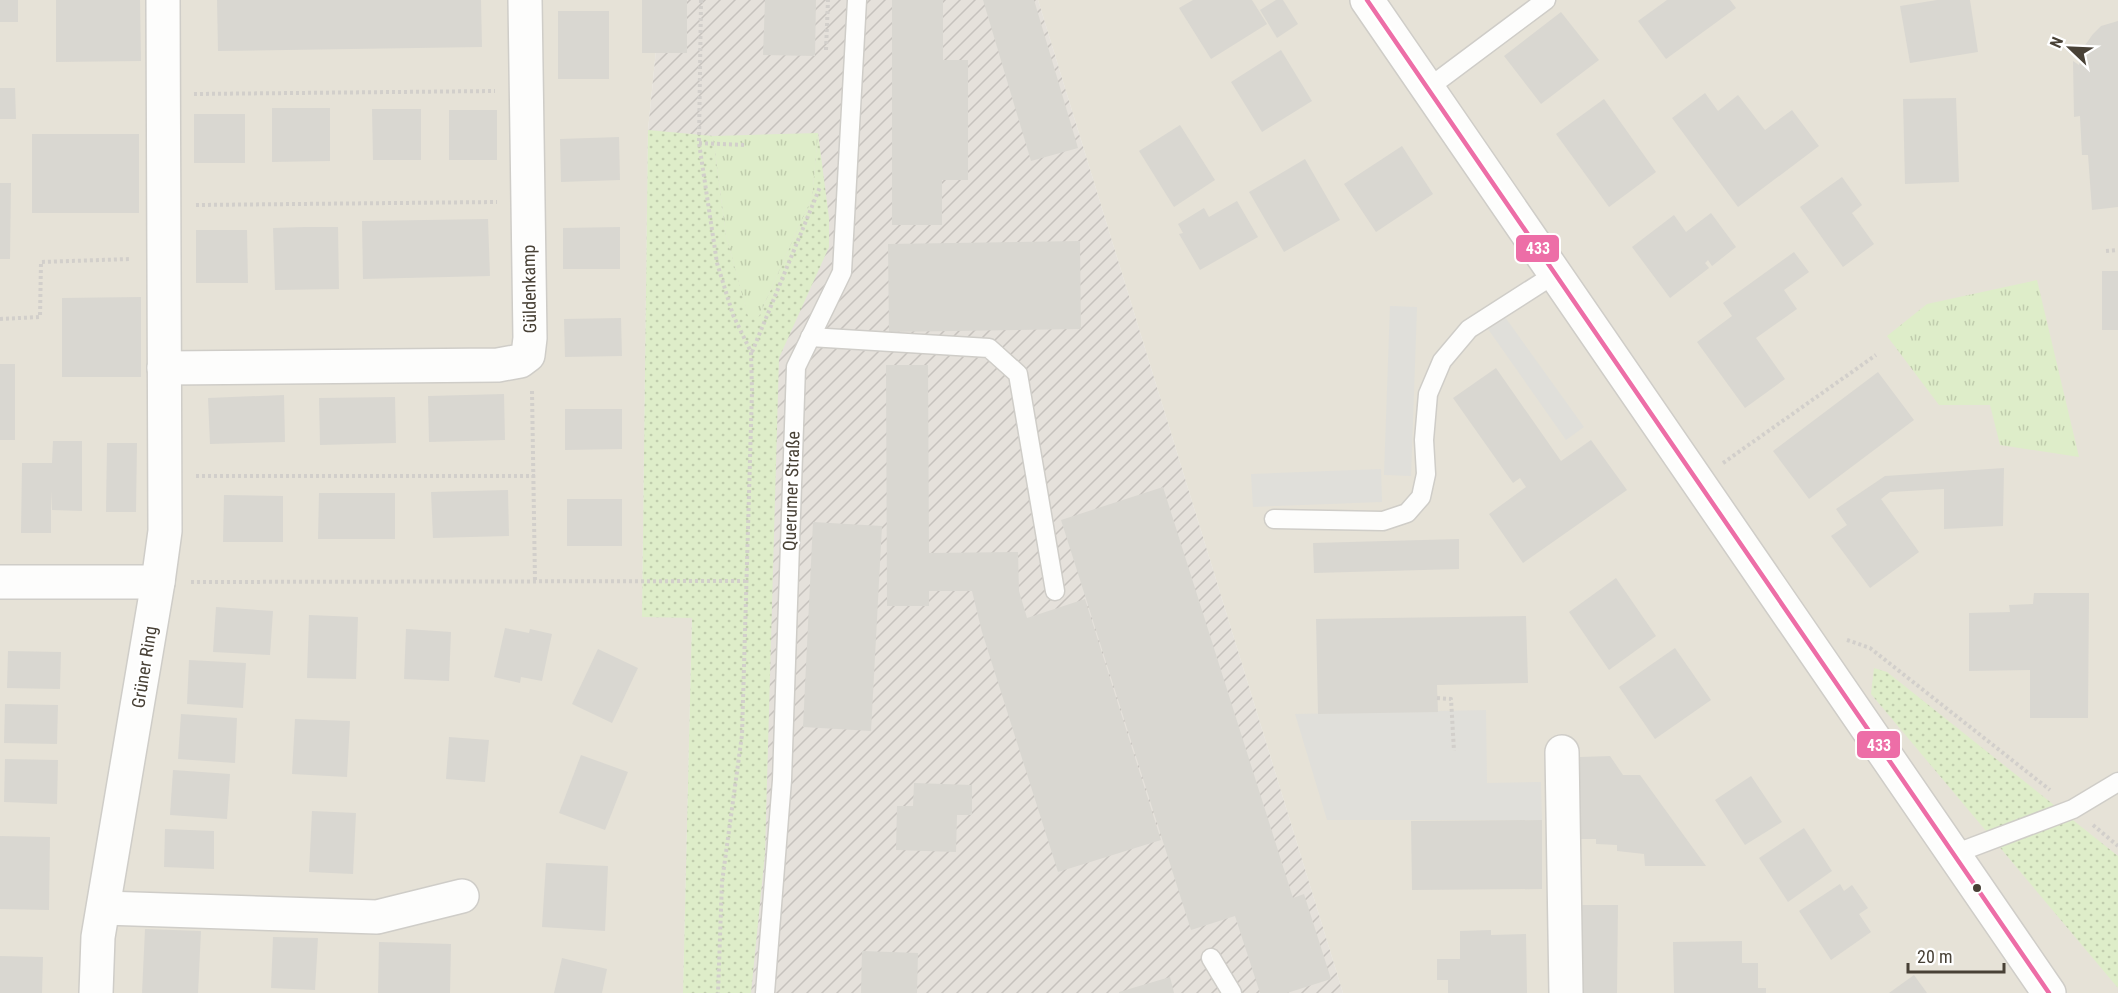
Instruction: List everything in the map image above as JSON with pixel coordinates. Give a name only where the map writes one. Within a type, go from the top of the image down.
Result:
[{"type":"street","points":[[0,582],[158,582],[165,531],[163,0]]},
{"type":"street","name":"Güldenkamp","points":[[165,368],[498,365],[520,361],[528,355],[530,338],[525,0]]},
{"type":"street","points":[[1367,0],[2049,993]]},
{"type":"street","name":"Grüner Ring","points":[[96,993],[98,937],[158,582]]},
{"type":"street","points":[[1562,752],[1566,993]]},
{"type":"street","points":[[104,908],[377,917],[462,896]]},
{"type":"lane","name":"Querumer Straße","points":[[765,993],[783,780],[796,367],[842,272],[857,0]]},
{"type":"lane","points":[[1427,89],[1546,0]]},
{"type":"lane","points":[[1274,519],[1383,521],[1407,513],[1420,497],[1426,474],[1424,440],[1428,394],[1442,361],[1469,329],[1555,274]]},
{"type":"lane","points":[[810,337],[989,348],[1018,374],[1055,591]]},
{"type":"lane","points":[[1954,854],[2073,809],[2118,782]]},
{"type":"lane","points":[[1211,958],[1232,993]]},
{"type":"path","points":[[701,0],[699,143],[717,263],[733,315],[752,352]]},
{"type":"path","points":[[163,95],[526,91]]},
{"type":"path","points":[[699,143],[746,145]]},
{"type":"path","points":[[718,993],[722,882],[742,735],[752,352],[823,180],[848,176]]},
{"type":"path","points":[[162,206],[527,202]]},
{"type":"path","points":[[2106,250],[2118,250]]},
{"type":"path","points":[[0,318],[40,317],[41,262],[164,258]]},
{"type":"path","points":[[528,355],[532,383],[535,476],[535,581]]},
{"type":"path","points":[[1718,467],[1876,355]]},
{"type":"path","points":[[165,476],[535,476]]},
{"type":"path","points":[[158,582],[745,580]]},
{"type":"path","points":[[1842,638],[1869,648],[2118,846]]},
{"type":"path","points":[[1437,698],[1451,699],[1454,751]]},
{"type":"shaded area","points":[[0,0],[661,0],[648,130],[642,616],[692,618],[683,993],[0,993]]},
{"type":"shaded area","points":[[661,0],[1038,0],[1343,993],[683,993],[692,618],[642,617],[648,130]]},
{"type":"shaded area","points":[[1038,0],[2118,0],[2118,993],[1343,993]]},
{"type":"shaded area","points":[[1390,306],[1417,307],[1411,476],[1384,475]]},
{"type":"shaded area","points":[[1505,317],[1584,427],[1566,440],[1488,329]]},
{"type":"shaded area","points":[[1381,469],[1382,502],[1253,507],[1251,474]]},
{"type":"shaded area","points":[[1486,710],[1487,783],[1541,782],[1542,820],[1327,820],[1295,714]]},
{"type":"green space","points":[[648,130],[713,136],[726,235],[748,315],[759,316],[812,197],[818,133],[829,218],[829,247],[779,358],[765,853],[751,993],[683,993],[692,618],[642,617]]},
{"type":"green space","points":[[818,133],[812,197],[759,316],[748,316],[726,235],[713,136]]},
{"type":"green space","points":[[2037,280],[2079,457],[2000,445],[1990,405],[1939,405],[1887,336],[1927,304]]},
{"type":"green space","points":[[1874,668],[1887,672],[2118,856],[2118,988],[1871,694]]},
{"type":"building","points":[[0,0],[18,0],[18,22],[0,22]]},
{"type":"building","points":[[56,0],[140,0],[141,61],[56,62]]},
{"type":"building","points":[[217,0],[481,0],[482,47],[218,51]]},
{"type":"building","points":[[642,0],[687,0],[687,53],[642,53]]},
{"type":"building","points":[[765,0],[816,0],[815,56],[763,55]]},
{"type":"building","points":[[892,0],[943,0],[943,60],[968,60],[968,180],[942,180],[942,225],[892,225]]},
{"type":"building","points":[[983,0],[1034,0],[1078,148],[1031,161]]},
{"type":"building","points":[[1193,0],[1252,0],[1267,24],[1211,59],[1179,8]]},
{"type":"building","points":[[1276,0],[1283,0],[1298,24],[1277,38],[1260,10]]},
{"type":"building","points":[[1667,0],[1730,0],[1736,8],[1666,59],[1638,21]]},
{"type":"building","points":[[1937,0],[1970,0],[1978,52],[1910,63],[1900,6]]},
{"type":"building","points":[[558,11],[609,11],[609,79],[558,79]]},
{"type":"building","points":[[1561,12],[1599,60],[1541,104],[1504,56]]},
{"type":"building","points":[[2118,21],[2118,207],[2092,210],[2088,155],[2082,155],[2080,116],[2074,117],[2073,61],[2079,65],[2083,48],[2101,26]]},
{"type":"building","points":[[1281,50],[1312,101],[1262,132],[1231,82]]},
{"type":"building","points":[[0,88],[15,88],[16,119],[0,119]]},
{"type":"building","points":[[1705,93],[1718,111],[1738,95],[1765,130],[1792,110],[1819,146],[1738,207],[1672,118]]},
{"type":"building","points":[[1956,98],[1959,182],[1905,184],[1903,99]]},
{"type":"building","points":[[1604,99],[1656,172],[1609,207],[1556,134]]},
{"type":"building","points":[[272,108],[330,108],[330,161],[272,162]]},
{"type":"building","points":[[372,109],[421,109],[421,160],[373,160]]},
{"type":"building","points":[[449,110],[497,110],[497,160],[449,160]]},
{"type":"building","points":[[194,114],[245,114],[245,163],[194,163]]},
{"type":"building","points":[[1180,125],[1215,180],[1174,207],[1139,151]]},
{"type":"building","points":[[32,134],[139,134],[139,213],[32,213]]},
{"type":"building","points":[[619,137],[620,180],[561,182],[560,139]]},
{"type":"building","points":[[1402,146],[1433,194],[1376,232],[1344,184]]},
{"type":"building","points":[[1305,159],[1340,220],[1284,252],[1249,192]]},
{"type":"building","points":[[1842,177],[1862,205],[1852,213],[1874,244],[1843,267],[1800,207]]},
{"type":"building","points":[[0,183],[11,183],[10,259],[0,259]]},
{"type":"building","points":[[1237,201],[1258,237],[1200,270],[1179,234],[1183,233],[1178,224],[1204,208],[1209,217]]},
{"type":"building","points":[[1711,213],[1736,247],[1712,266],[1708,260],[1705,263],[1709,268],[1670,298],[1632,247],[1674,215],[1686,232]]},
{"type":"building","points":[[488,219],[490,276],[363,279],[362,221]]},
{"type":"building","points":[[338,227],[339,289],[275,290],[273,228]]},
{"type":"building","points":[[620,227],[620,269],[563,269],[563,228]]},
{"type":"building","points":[[196,230],[247,230],[248,283],[196,283]]},
{"type":"building","points":[[1080,241],[1081,329],[889,332],[888,244]]},
{"type":"building","points":[[1794,252],[1809,272],[1784,290],[1797,309],[1756,338],[1785,379],[1745,408],[1697,342],[1732,316],[1723,303]]},
{"type":"building","points":[[2102,271],[2118,271],[2118,330],[2102,330]]},
{"type":"building","points":[[141,297],[141,377],[62,377],[62,298]]},
{"type":"building","points":[[621,318],[622,356],[565,357],[564,319]]},
{"type":"building","points":[[0,364],[15,364],[15,440],[0,440]]},
{"type":"building","points":[[886,365],[928,365],[929,553],[1018,552],[1019,591],[1027,618],[1085,599],[1161,840],[1058,872],[982,632],[972,591],[929,591],[929,606],[887,606]]},
{"type":"building","points":[[1496,368],[1561,461],[1591,440],[1627,490],[1523,563],[1489,514],[1526,487],[1520,478],[1513,483],[1453,398]]},
{"type":"building","points":[[1878,372],[1914,420],[1809,499],[1773,451]]},
{"type":"building","points":[[504,394],[505,440],[429,442],[428,396]]},
{"type":"building","points":[[284,395],[285,442],[210,444],[208,398]]},
{"type":"building","points":[[395,397],[396,443],[320,445],[319,398]]},
{"type":"building","points":[[565,409],[622,409],[622,449],[565,450]]},
{"type":"building","points":[[53,441],[82,441],[82,511],[52,510],[51,491],[51,533],[21,533],[22,463],[52,463]]},
{"type":"building","points":[[107,443],[137,443],[136,512],[106,512]]},
{"type":"building","points":[[2004,468],[2003,526],[1944,529],[1944,489],[1890,492],[1881,499],[1919,552],[1870,588],[1831,536],[1847,525],[1836,509],[1885,476]]},
{"type":"building","points":[[1163,487],[1293,898],[1304,894],[1331,979],[1287,993],[1260,993],[1235,916],[1191,930],[1061,520]]},
{"type":"building","points":[[508,490],[509,536],[433,538],[431,492]]},
{"type":"building","points":[[319,493],[395,493],[395,539],[318,539]]},
{"type":"building","points":[[224,495],[283,496],[283,542],[223,542]]},
{"type":"building","points":[[567,499],[622,499],[622,546],[567,546]]},
{"type":"building","points":[[813,522],[882,526],[871,731],[803,727]]},
{"type":"building","points":[[1459,539],[1459,569],[1314,573],[1313,543]]},
{"type":"building","points":[[1616,578],[1656,636],[1609,670],[1569,612]]},
{"type":"building","points":[[2034,593],[2089,593],[2088,718],[2030,718],[2030,670],[1969,671],[1969,613],[2010,612],[2009,605],[2033,604]]},
{"type":"building","points":[[216,607],[273,611],[270,655],[213,652]]},
{"type":"building","points":[[309,615],[358,617],[356,679],[307,678]]},
{"type":"building","points":[[1526,616],[1528,683],[1437,685],[1438,712],[1318,714],[1316,619]]},
{"type":"building","points":[[505,628],[529,633],[530,629],[552,634],[542,681],[521,677],[520,683],[494,677]]},
{"type":"building","points":[[406,629],[451,632],[449,681],[404,679]]},
{"type":"building","points":[[1675,648],[1711,700],[1655,739],[1619,687]]},
{"type":"building","points":[[598,649],[638,668],[612,723],[572,704]]},
{"type":"building","points":[[8,651],[61,652],[60,689],[7,688]]},
{"type":"building","points":[[189,660],[246,663],[243,708],[187,704]]},
{"type":"building","points":[[5,704],[58,705],[57,744],[4,743]]},
{"type":"building","points":[[181,714],[237,718],[235,763],[178,759]]},
{"type":"building","points":[[295,719],[350,721],[347,777],[292,774]]},
{"type":"building","points":[[449,737],[489,740],[485,782],[446,779]]},
{"type":"building","points":[[581,755],[628,772],[605,830],[559,813]]},
{"type":"building","points":[[1610,756],[1623,775],[1640,775],[1706,866],[1645,866],[1644,854],[1617,851],[1617,845],[1596,844],[1596,839],[1580,839],[1580,757]]},
{"type":"building","points":[[5,759],[58,760],[57,804],[4,802]]},
{"type":"building","points":[[173,770],[230,774],[227,819],[170,815]]},
{"type":"building","points":[[1751,776],[1782,822],[1745,845],[1715,800]]},
{"type":"building","points":[[914,783],[972,785],[972,815],[957,815],[956,852],[896,850],[897,806],[913,806]]},
{"type":"building","points":[[312,811],[356,813],[353,874],[309,872]]},
{"type":"building","points":[[1542,820],[1542,889],[1412,890],[1411,821]]},
{"type":"building","points":[[1804,828],[1832,871],[1788,902],[1759,858]]},
{"type":"building","points":[[165,829],[214,831],[214,869],[164,867]]},
{"type":"building","points":[[0,836],[50,837],[49,910],[0,909]]},
{"type":"building","points":[[546,863],[608,866],[605,931],[542,927]]},
{"type":"building","points":[[1840,884],[1844,891],[1852,885],[1868,908],[1859,914],[1871,932],[1831,960],[1799,911]]},
{"type":"building","points":[[1580,905],[1618,905],[1617,993],[1579,993]]},
{"type":"building","points":[[145,929],[201,931],[198,993],[142,993]]},
{"type":"building","points":[[1491,930],[1491,935],[1526,934],[1527,993],[1448,993],[1448,980],[1437,980],[1437,959],[1460,959],[1460,931]]},
{"type":"building","points":[[273,937],[318,938],[315,990],[271,988]]},
{"type":"building","points":[[1742,941],[1742,963],[1758,963],[1758,988],[1766,988],[1766,993],[1674,993],[1673,942]]},
{"type":"building","points":[[379,942],[451,944],[450,993],[378,993]]},
{"type":"building","points":[[862,951],[918,953],[917,993],[861,993]]},
{"type":"building","points":[[0,956],[43,957],[42,993],[0,993]]},
{"type":"building","points":[[562,958],[607,969],[602,993],[554,993]]},
{"type":"building","points":[[1914,975],[1927,993],[1889,993]]},
{"type":"building","points":[[1170,977],[1174,993],[1119,993],[1119,992]]},
{"type":"transit line","name":"433","points":[[1367,0],[2049,993]]}]
